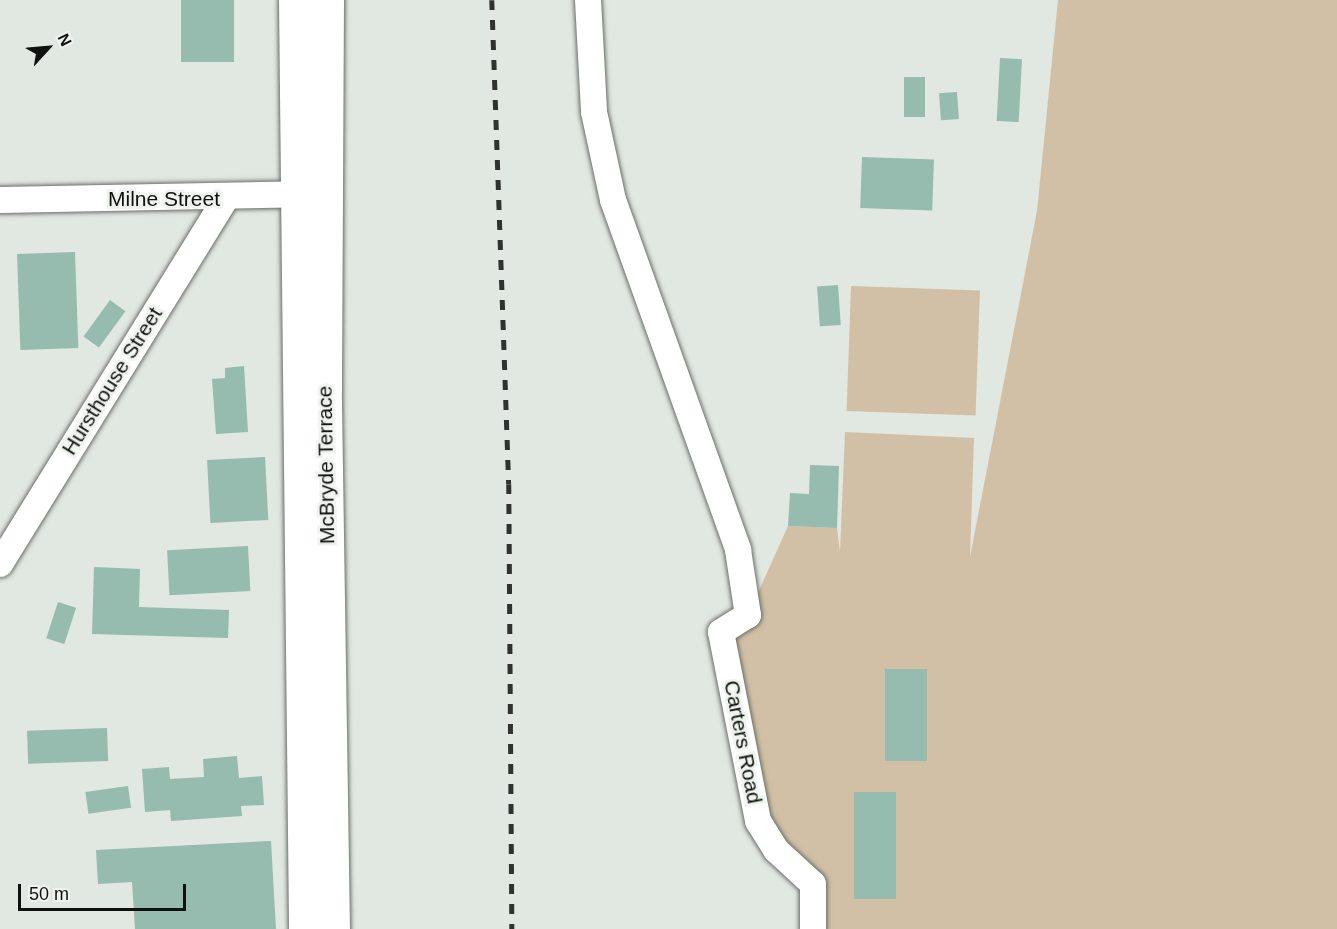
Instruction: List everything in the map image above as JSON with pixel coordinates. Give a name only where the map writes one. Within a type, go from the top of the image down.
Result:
[{"type":"main road","name":"McBryde Terrace","points":[[295,0],[295,193],[305,929]]},
{"type":"main road","name":"McBryde Terrace","points":[[327,0],[328,194],[325,404],[333,929]]},
{"type":"street","name":"Carters Road","points":[[588,0],[594,112],[614,200],[738,550],[748,615],[721,632],[758,821],[776,850],[813,884],[813,929]]},
{"type":"street","name":"Milne Street","points":[[0,200],[225,199],[295,193],[328,194]]},
{"type":"street","name":"Hursthouse Street","points":[[0,564],[225,199]]},
{"type":"shaded area","points":[[1058,0],[1337,0],[1337,929],[822,929],[813,884],[758,821],[729,634],[748,615],[788,526],[837,528],[840,552],[845,432],[974,438],[970,557],[1037,211]]},
{"type":"shaded area","points":[[851,286],[980,291],[976,415],[847,411]]},
{"type":"building","points":[[181,0],[234,0],[234,62],[181,62]]},
{"type":"building","points":[[1000,58],[1022,59],[1019,122],[997,121]]},
{"type":"building","points":[[904,77],[925,77],[925,117],[904,117]]},
{"type":"building","points":[[957,92],[959,119],[941,120],[939,93]]},
{"type":"building","points":[[862,157],[934,160],[932,210],[860,208]]},
{"type":"building","points":[[75,252],[78,348],[20,350],[17,254]]},
{"type":"building","points":[[838,285],[841,325],[820,326],[817,286]]},
{"type":"building","points":[[110,300],[125,311],[99,348],[84,336]]},
{"type":"building","points":[[244,366],[248,432],[216,434],[212,379],[225,378],[225,368]]},
{"type":"building","points":[[265,457],[268,520],[210,523],[207,460]]},
{"type":"building","points":[[810,465],[839,466],[837,528],[788,526],[790,493],[809,494]]},
{"type":"building","points":[[248,546],[250,591],[169,595],[167,550]]},
{"type":"building","points":[[94,567],[140,569],[139,607],[229,610],[228,638],[92,634]]},
{"type":"building","points":[[58,602],[76,608],[64,644],[46,638]]},
{"type":"building","points":[[885,669],[927,669],[927,761],[885,761]]},
{"type":"building","points":[[107,728],[108,761],[28,764],[27,731]]},
{"type":"building","points":[[237,756],[239,778],[262,776],[264,805],[241,806],[242,816],[171,821],[170,810],[145,812],[142,769],[169,767],[170,779],[204,777],[203,759]]},
{"type":"building","points":[[128,786],[131,808],[88,814],[85,792]]},
{"type":"building","points":[[854,792],[896,792],[896,899],[854,899]]},
{"type":"building","points":[[271,841],[276,929],[135,929],[132,882],[98,884],[96,850]]},
{"type":"railway","points":[[492,0],[509,484],[512,929]]}]
